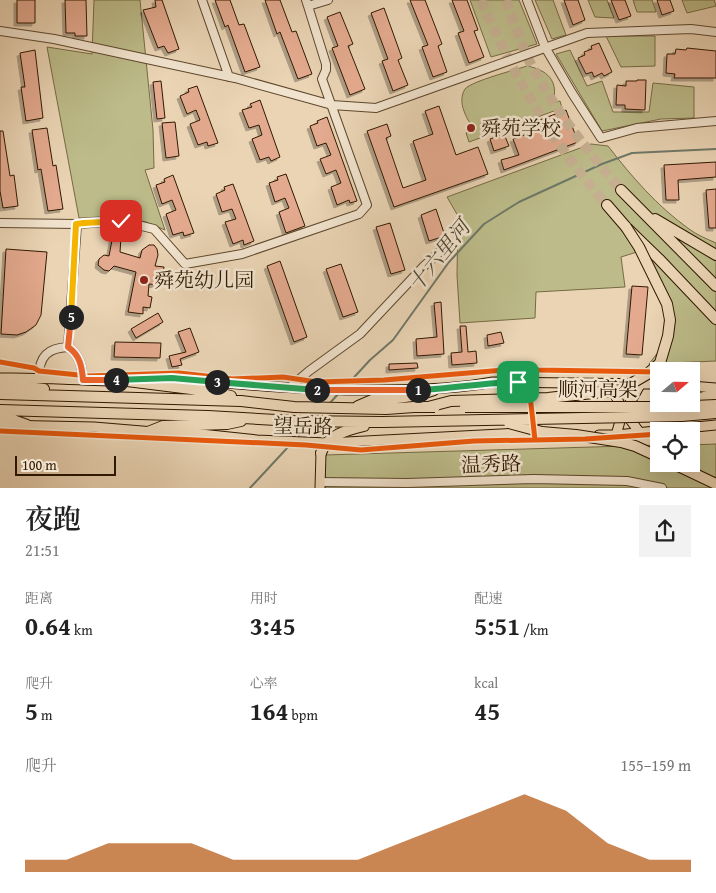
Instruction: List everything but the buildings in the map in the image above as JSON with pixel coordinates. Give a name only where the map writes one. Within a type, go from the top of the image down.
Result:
[{"type":"highway","points":[[621,190],[716,286]]},
{"type":"highway","points":[[606,205],[626,228],[659,259],[716,319]]},
{"type":"highway","points":[[646,214],[716,255]]},
{"type":"highway","points":[[428,407],[451,401],[548,398],[620,390],[660,364],[668,336],[670,320],[668,304],[639,247],[626,228]]},
{"type":"highway","points":[[127,381],[226,394],[241,401]]},
{"type":"highway","points":[[0,384],[46,390],[54,395]]},
{"type":"highway","points":[[353,407],[372,400],[419,395],[434,390]]},
{"type":"highway","name":"顺河高架","points":[[0,394],[241,401],[294,407],[386,409],[414,407],[650,405]]},
{"type":"highway","points":[[700,398],[716,394]]},
{"type":"highway","name":"顺河高架","points":[[700,405],[716,405]]},
{"type":"highway","name":"顺河高架","points":[[0,410],[379,422],[682,416],[716,413]]},
{"type":"highway","points":[[0,418],[10,419],[27,425]]},
{"type":"highway","points":[[148,432],[163,426],[227,424],[248,418]]},
{"type":"highway","points":[[499,420],[542,432],[622,442],[650,453]]},
{"type":"highway","points":[[321,453],[327,443],[340,433],[379,422]]},
{"type":"highway","points":[[691,472],[716,484]]},
{"type":"main road","name":"望岳路","points":[[0,378],[39,377],[127,381],[172,378],[311,390],[434,390],[493,382],[650,384]]},
{"type":"main road","points":[[610,383],[623,411],[616,435]]},
{"type":"main road","points":[[640,433],[626,414],[626,410],[641,383]]},
{"type":"main road","points":[[700,387],[716,388]]},
{"type":"main road","name":"望岳路","points":[[0,425],[148,432],[191,432],[257,440],[327,443],[542,432],[551,434],[616,435],[716,424]]},
{"type":"main road","points":[[321,453],[348,441]]},
{"type":"main road","points":[[303,442],[314,446],[321,453],[320,485]]},
{"type":"street","points":[[202,0],[228,77]]},
{"type":"street","points":[[0,223],[76,224],[121,221],[154,229],[185,264],[242,254],[359,214],[367,205],[322,79],[326,64],[307,3],[328,0]]},
{"type":"street","points":[[527,0],[545,47],[601,138],[637,128],[716,121]]},
{"type":"street","points":[[0,31],[54,39],[228,77],[332,105],[376,108],[587,33],[691,29],[716,32]]},
{"type":"street","points":[[68,347],[76,224]]},
{"type":"street","points":[[290,387],[360,334],[424,266],[444,248]]},
{"type":"street","points":[[39,377],[39,367],[50,350],[68,347],[75,352],[80,362],[83,380]]},
{"type":"street","name":"温秀路","points":[[320,485],[534,479],[628,481],[662,488]]},
{"type":"shaded area","points":[[94,0],[140,0],[153,130],[154,168],[145,170],[165,230],[146,222],[121,216],[79,218],[47,47],[92,54]]},
{"type":"shaded area","points":[[470,0],[519,0],[537,44],[491,57]]},
{"type":"shaded area","points":[[535,0],[553,0],[566,35],[552,39]]},
{"type":"shaded area","points":[[588,0],[607,0],[614,18],[595,17]]},
{"type":"shaded area","points":[[633,0],[652,0],[656,12],[637,12]]},
{"type":"shaded area","points":[[682,0],[714,0],[716,6],[687,13]]},
{"type":"shaded area","points":[[606,36],[655,36],[655,66],[621,67]]},
{"type":"shaded area","points":[[570,50],[587,86],[602,81],[613,112],[649,112],[653,83],[694,87],[694,118],[661,119],[602,131],[556,54]]},
{"type":"shaded area","points":[[527,66],[540,70],[550,77],[554,88],[553,103],[560,101],[562,108],[469,142],[466,133],[477,129],[472,126],[466,117],[463,108],[462,97],[465,89],[485,79]]},
{"type":"shaded area","points":[[591,144],[608,146],[636,180],[666,211],[692,231],[716,243],[716,361],[651,362],[662,347],[666,321],[660,283],[637,252],[621,257],[625,287],[536,292],[535,318],[460,323],[457,275],[458,216],[447,197]]},
{"type":"shaded area","points":[[716,444],[716,488],[323,488],[324,455],[650,445],[650,472],[700,472],[700,445]]},
{"type":"waterway","name":"十六里河","points":[[346,386],[370,360],[393,340],[449,262],[484,224],[519,202],[602,164],[632,153],[716,149]]},
{"type":"waterway","name":"十六里河","points":[[329,404],[339,393]]},
{"type":"waterway","name":"十六里河","points":[[296,439],[308,426]]},
{"type":"waterway","name":"十六里河","points":[[250,488],[289,446]]},
{"type":"tunnel","points":[[481,0],[493,28],[536,108],[569,158],[607,205]]},
{"type":"tunnel","points":[[506,0],[532,66],[555,105],[621,190]]},
{"type":"cycle path","points":[[0,362],[34,368],[39,371],[89,376],[179,373],[232,379],[283,377],[317,382],[384,380],[527,368],[538,370],[650,372]]},
{"type":"cycle path","points":[[527,368],[535,440]]},
{"type":"cycle path","points":[[0,431],[306,445],[361,450],[474,441],[585,439],[650,435]]},
{"type":"place","name":"舜苑学校","points":[[471,128]]},
{"type":"place","name":"舜苑幼儿园","points":[[144,280]]},
{"type":"route","points":[[121,221],[76,224],[68,347],[75,352],[80,362],[83,380],[127,381],[172,378],[311,390],[434,390],[493,382],[518,382]]}]
